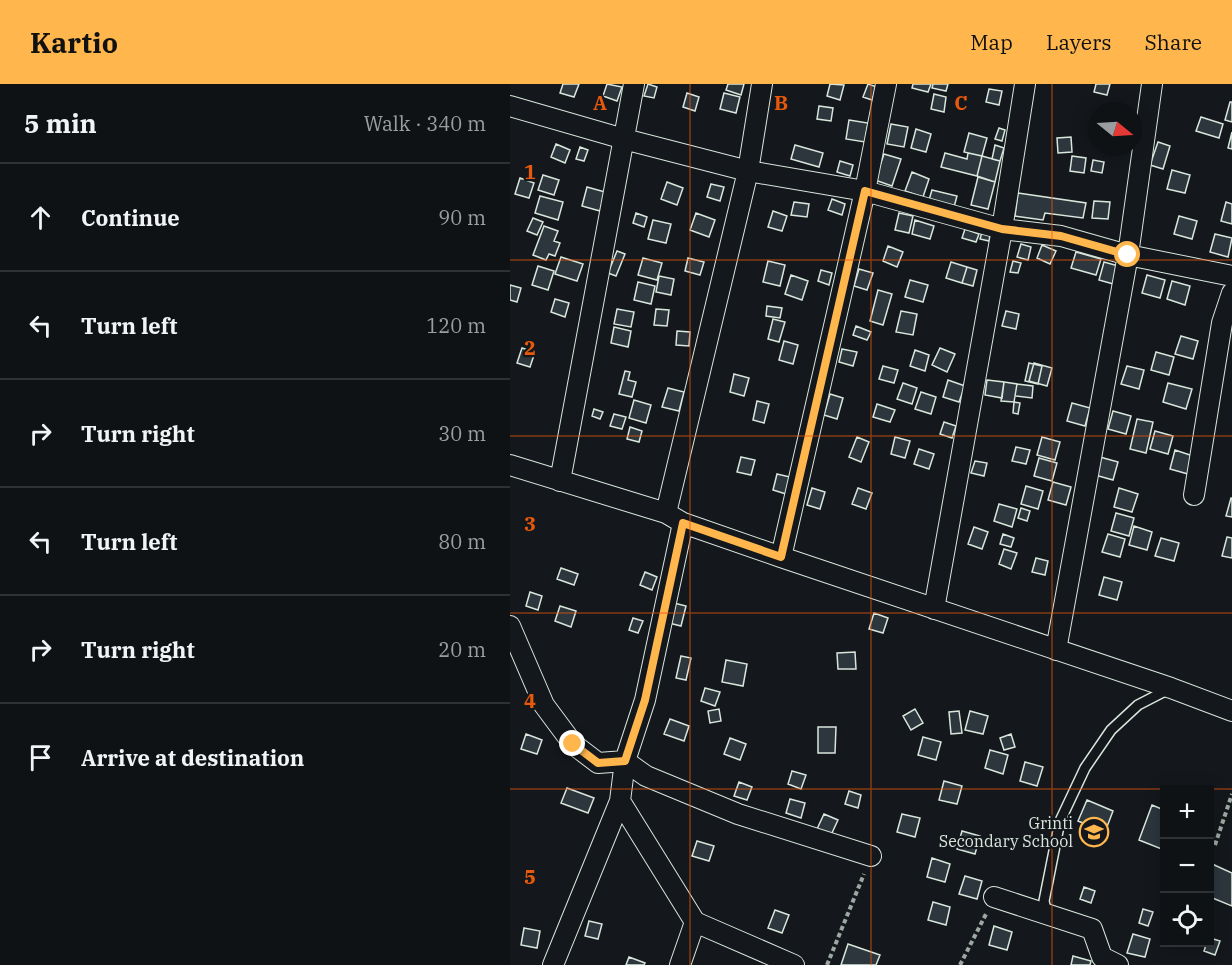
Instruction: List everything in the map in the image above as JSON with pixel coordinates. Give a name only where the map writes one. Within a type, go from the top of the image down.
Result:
[{"type":"street","points":[[560,481],[634,84]]},
{"type":"street","points":[[553,965],[620,801],[625,761],[645,700],[674,518],[748,171],[762,84]]},
{"type":"street","points":[[781,557],[865,191],[886,84]]},
{"type":"street","points":[[934,609],[1002,229],[1025,84]]},
{"type":"street","points":[[1056,650],[1128,255],[1152,84]]},
{"type":"street","points":[[510,106],[748,171],[865,191],[1002,229],[1061,236],[1128,255],[1232,276]]},
{"type":"street","points":[[1194,495],[1222,323],[1232,293]]},
{"type":"street","points":[[510,465],[674,518],[781,557],[1171,687],[1232,711]]},
{"type":"street","points":[[510,626],[544,705],[573,744],[598,763],[625,761],[646,776],[738,814],[871,856]]},
{"type":"street","points":[[620,801],[695,922],[794,965]]},
{"type":"street","points":[[994,897],[1092,929],[1106,962]]},
{"type":"street","points":[[680,965],[695,922]]},
{"type":"lane","points":[[1047,914],[1044,901],[1060,821],[1085,768],[1111,730],[1138,705],[1171,687]]},
{"type":"path","points":[[1215,845],[1232,794]]},
{"type":"path","points":[[827,965],[871,856]]},
{"type":"path","points":[[960,965],[994,897]]},
{"type":"building","points":[[563,84],[579,84],[574,97],[560,93]]},
{"type":"building","points":[[607,84],[622,87],[617,101],[603,96]]},
{"type":"building","points":[[648,84],[657,87],[654,98],[644,96]]},
{"type":"building","points":[[728,84],[744,84],[741,95],[726,90]]},
{"type":"building","points":[[830,84],[844,85],[840,100],[827,96]]},
{"type":"building","points":[[868,84],[877,87],[872,100],[863,97]]},
{"type":"building","points":[[913,84],[931,84],[928,92],[912,88]]},
{"type":"building","points":[[933,84],[948,84],[946,91],[932,88]]},
{"type":"building","points":[[1096,84],[1110,84],[1107,95],[1094,92]]},
{"type":"building","points":[[989,89],[1002,91],[999,105],[986,102]]},
{"type":"building","points":[[687,93],[699,97],[695,111],[683,107]]},
{"type":"building","points":[[724,93],[740,97],[736,113],[720,109]]},
{"type":"building","points":[[934,94],[946,97],[944,112],[931,109]]},
{"type":"building","points":[[1230,102],[1232,102],[1232,122],[1225,120]]},
{"type":"building","points":[[819,106],[833,108],[831,121],[817,119]]},
{"type":"building","points":[[1201,117],[1223,124],[1219,138],[1196,131]]},
{"type":"building","points":[[849,120],[868,123],[865,142],[846,139]]},
{"type":"building","points":[[891,124],[908,127],[904,147],[887,144]]},
{"type":"building","points":[[999,128],[1005,130],[1002,141],[995,139]]},
{"type":"building","points":[[916,129],[931,134],[926,152],[911,148]]},
{"type":"building","points":[[1232,132],[1232,149],[1228,148]]},
{"type":"building","points":[[969,133],[987,138],[982,156],[964,152]]},
{"type":"building","points":[[1071,137],[1072,152],[1058,153],[1057,138]]},
{"type":"building","points":[[1158,142],[1170,146],[1163,169],[1150,165]]},
{"type":"building","points":[[556,144],[570,150],[565,163],[551,157]]},
{"type":"building","points":[[795,145],[823,153],[819,167],[791,159]]},
{"type":"building","points":[[995,145],[1004,148],[1000,161],[992,159]]},
{"type":"building","points":[[580,147],[588,150],[584,161],[576,159]]},
{"type":"building","points":[[945,153],[967,159],[968,153],[982,156],[977,176],[941,167]]},
{"type":"building","points":[[884,154],[901,159],[892,186],[875,180]]},
{"type":"building","points":[[982,156],[1000,161],[995,182],[977,176]]},
{"type":"building","points":[[1072,156],[1086,158],[1084,173],[1070,171]]},
{"type":"building","points":[[1093,160],[1104,162],[1102,173],[1091,171]]},
{"type":"building","points":[[840,161],[853,165],[850,176],[837,172]]},
{"type":"building","points":[[1172,170],[1190,175],[1185,193],[1167,189]]},
{"type":"building","points":[[912,172],[929,179],[923,197],[905,191]]},
{"type":"building","points":[[543,175],[559,180],[554,195],[538,190]]},
{"type":"building","points":[[978,177],[995,182],[988,209],[971,205]]},
{"type":"building","points":[[520,178],[534,183],[529,198],[515,194]]},
{"type":"building","points":[[667,182],[683,188],[677,205],[661,199]]},
{"type":"building","points":[[711,184],[724,187],[720,201],[707,197]]},
{"type":"building","points":[[587,187],[605,192],[600,211],[582,206]]},
{"type":"building","points":[[932,190],[957,196],[954,207],[929,200]]},
{"type":"building","points":[[1018,193],[1086,203],[1083,218],[1045,213],[1043,220],[1015,216]]},
{"type":"building","points":[[540,196],[563,202],[558,220],[535,213]]},
{"type":"building","points":[[832,199],[845,204],[842,215],[828,210]]},
{"type":"building","points":[[1094,201],[1110,202],[1108,219],[1092,218]]},
{"type":"building","points":[[794,202],[809,204],[807,217],[791,215]]},
{"type":"building","points":[[1226,202],[1232,204],[1232,224],[1221,221]]},
{"type":"building","points":[[773,211],[787,216],[782,231],[768,227]]},
{"type":"building","points":[[636,213],[647,217],[644,227],[633,223]]},
{"type":"building","points":[[696,213],[715,220],[709,237],[690,230]]},
{"type":"building","points":[[899,213],[913,216],[909,233],[895,230]]},
{"type":"building","points":[[1179,216],[1197,221],[1192,239],[1174,234]]},
{"type":"building","points":[[533,218],[543,222],[537,235],[527,231]]},
{"type":"building","points":[[653,220],[671,224],[666,243],[648,239]]},
{"type":"building","points":[[915,220],[934,226],[930,239],[912,234]]},
{"type":"building","points":[[544,226],[558,231],[554,241],[560,243],[555,256],[549,254],[546,260],[533,255]]},
{"type":"building","points":[[965,229],[979,234],[976,242],[962,238]]},
{"type":"building","points":[[982,232],[990,235],[989,241],[980,239]]},
{"type":"building","points":[[1215,234],[1232,238],[1228,257],[1210,252]]},
{"type":"building","points":[[1021,244],[1031,247],[1028,260],[1017,257]]},
{"type":"building","points":[[1042,245],[1056,251],[1050,264],[1037,258]]},
{"type":"building","points":[[888,246],[903,252],[897,267],[883,261]]},
{"type":"building","points":[[617,251],[625,254],[616,276],[608,273]]},
{"type":"building","points":[[1076,252],[1101,259],[1096,275],[1071,268]]},
{"type":"building","points":[[561,257],[583,264],[577,281],[555,274]]},
{"type":"building","points":[[643,258],[662,263],[657,280],[638,275]]},
{"type":"building","points":[[688,258],[704,262],[700,275],[685,271]]},
{"type":"building","points":[[768,261],[785,265],[780,286],[763,282]]},
{"type":"building","points":[[1013,261],[1021,263],[1018,273],[1010,272]]},
{"type":"building","points":[[951,262],[967,267],[962,283],[946,278]]},
{"type":"building","points":[[1104,262],[1122,267],[1117,285],[1099,280]]},
{"type":"building","points":[[538,266],[554,271],[548,290],[532,285]]},
{"type":"building","points":[[967,267],[977,270],[973,286],[962,283]]},
{"type":"building","points":[[859,269],[873,273],[867,290],[854,286]]},
{"type":"building","points":[[821,270],[832,273],[829,285],[818,281]]},
{"type":"building","points":[[791,275],[808,281],[802,300],[785,294]]},
{"type":"building","points":[[1147,275],[1165,280],[1160,298],[1142,293]]},
{"type":"building","points":[[659,276],[674,279],[671,295],[656,292]]},
{"type":"building","points":[[910,280],[928,285],[923,302],[905,297]]},
{"type":"building","points":[[1172,281],[1190,286],[1185,305],[1167,299]]},
{"type":"building","points":[[638,282],[655,286],[651,304],[634,300]]},
{"type":"building","points":[[510,285],[521,288],[517,302],[510,300]]},
{"type":"building","points":[[878,290],[892,294],[883,325],[870,321]]},
{"type":"building","points":[[555,299],[569,303],[565,317],[551,312]]},
{"type":"building","points":[[767,306],[782,308],[780,318],[766,316]]},
{"type":"building","points":[[617,309],[634,312],[631,327],[614,324]]},
{"type":"building","points":[[656,309],[669,310],[667,326],[654,325]]},
{"type":"building","points":[[901,311],[917,314],[913,335],[896,332]]},
{"type":"building","points":[[1006,311],[1019,314],[1016,329],[1002,326]]},
{"type":"building","points":[[773,319],[785,322],[779,342],[768,339]]},
{"type":"building","points":[[856,326],[871,332],[867,340],[853,335]]},
{"type":"building","points":[[614,327],[631,331],[628,347],[611,343]]},
{"type":"building","points":[[677,331],[690,332],[689,346],[676,345]]},
{"type":"building","points":[[1181,336],[1198,341],[1193,359],[1175,354]]},
{"type":"building","points":[[784,341],[798,345],[793,364],[779,360]]},
{"type":"building","points":[[522,348],[535,352],[530,367],[517,363]]},
{"type":"building","points":[[940,348],[955,354],[947,372],[932,365]]},
{"type":"building","points":[[842,349],[857,352],[853,366],[839,362]]},
{"type":"building","points":[[915,350],[929,355],[925,371],[910,366]]},
{"type":"building","points":[[1156,352],[1174,357],[1169,375],[1151,370]]},
{"type":"building","points":[[1029,363],[1042,366],[1038,384],[1025,381]]},
{"type":"building","points":[[1034,363],[1052,368],[1047,386],[1029,381]]},
{"type":"building","points":[[883,366],[898,370],[894,383],[879,379]]},
{"type":"building","points":[[1127,366],[1144,370],[1139,389],[1121,384]]},
{"type":"building","points":[[625,371],[630,372],[628,380],[636,382],[632,397],[619,394]]},
{"type":"building","points":[[734,374],[749,378],[744,396],[730,392]]},
{"type":"building","points":[[948,380],[965,386],[959,402],[943,397]]},
{"type":"building","points":[[987,380],[1004,382],[1002,398],[985,395]]},
{"type":"building","points":[[1004,382],[1017,384],[1014,402],[1001,401]]},
{"type":"building","points":[[903,383],[917,388],[912,404],[897,399]]},
{"type":"building","points":[[1168,383],[1192,389],[1186,409],[1163,402]]},
{"type":"building","points":[[1017,384],[1033,386],[1032,398],[1015,396]]},
{"type":"building","points":[[668,388],[684,392],[679,411],[662,407]]},
{"type":"building","points":[[921,392],[936,397],[931,414],[915,409]]},
{"type":"building","points":[[830,394],[843,398],[837,419],[824,415]]},
{"type":"building","points":[[634,400],[651,405],[646,423],[629,418]]},
{"type":"building","points":[[757,401],[769,404],[764,423],[753,420]]},
{"type":"building","points":[[1014,402],[1020,403],[1018,414],[1013,413]]},
{"type":"building","points":[[1072,403],[1090,408],[1085,426],[1067,421]]},
{"type":"building","points":[[877,404],[895,410],[890,422],[873,417]]},
{"type":"building","points":[[594,409],[603,412],[600,419],[592,416]]},
{"type":"building","points":[[1113,411],[1131,416],[1126,434],[1108,429]]},
{"type":"building","points":[[614,414],[626,417],[622,429],[610,426]]},
{"type":"building","points":[[1137,419],[1153,422],[1146,453],[1130,449]]},
{"type":"building","points":[[944,422],[956,426],[952,438],[940,434]]},
{"type":"building","points":[[630,427],[642,431],[639,442],[627,439]]},
{"type":"building","points":[[1155,431],[1173,436],[1168,454],[1150,449]]},
{"type":"building","points":[[857,437],[869,442],[861,462],[849,457]]},
{"type":"building","points":[[895,437],[910,441],[905,458],[891,454]]},
{"type":"building","points":[[1042,437],[1060,442],[1055,460],[1037,455]]},
{"type":"building","points":[[1016,447],[1030,450],[1026,464],[1012,461]]},
{"type":"building","points":[[919,449],[934,454],[929,469],[914,464]]},
{"type":"building","points":[[1175,450],[1193,456],[1188,474],[1170,469]]},
{"type":"building","points":[[741,457],[755,460],[751,475],[737,472]]},
{"type":"building","points":[[1100,457],[1118,462],[1113,480],[1095,475]]},
{"type":"building","points":[[1039,458],[1057,463],[1052,481],[1034,476]]},
{"type":"building","points":[[975,461],[987,463],[984,476],[971,473]]},
{"type":"building","points":[[777,474],[790,477],[786,494],[773,490]]},
{"type":"building","points":[[1053,482],[1071,487],[1066,505],[1048,500]]},
{"type":"building","points":[[1026,486],[1043,491],[1038,509],[1021,504]]},
{"type":"building","points":[[812,488],[825,492],[820,509],[807,505]]},
{"type":"building","points":[[858,488],[872,493],[866,509],[852,504]]},
{"type":"building","points":[[1119,488],[1138,494],[1132,512],[1114,507]]},
{"type":"building","points":[[1232,498],[1232,517],[1226,516]]},
{"type":"building","points":[[999,504],[1017,509],[1012,527],[994,521]]},
{"type":"building","points":[[1021,508],[1030,511],[1027,521],[1018,518]]},
{"type":"building","points":[[1116,513],[1134,518],[1129,536],[1111,531]]},
{"type":"building","points":[[1134,526],[1152,532],[1147,550],[1129,545]]},
{"type":"building","points":[[974,527],[988,532],[982,549],[968,544]]},
{"type":"building","points":[[1003,534],[1014,538],[1011,547],[1000,544]]},
{"type":"building","points":[[1108,534],[1125,539],[1120,557],[1102,552]]},
{"type":"building","points":[[1227,537],[1232,538],[1232,558],[1222,556]]},
{"type":"building","points":[[1161,538],[1179,543],[1174,561],[1155,556]]},
{"type":"building","points":[[1004,549],[1017,553],[1011,569],[999,564]]},
{"type":"building","points":[[1036,558],[1048,561],[1045,575],[1032,572]]},
{"type":"building","points":[[561,568],[578,574],[574,585],[557,579]]},
{"type":"building","points":[[645,572],[657,577],[652,590],[640,585]]},
{"type":"building","points":[[1104,577],[1122,582],[1117,600],[1099,595]]},
{"type":"building","points":[[530,592],[542,596],[538,610],[526,606]]},
{"type":"building","points":[[670,602],[686,606],[681,626],[665,622]]},
{"type":"building","points":[[560,606],[576,611],[571,627],[555,621]]},
{"type":"building","points":[[874,613],[888,618],[883,633],[869,629]]},
{"type":"building","points":[[633,618],[643,621],[638,633],[629,630]]},
{"type":"building","points":[[855,652],[856,669],[838,669],[837,653]]},
{"type":"building","points":[[681,656],[691,658],[686,680],[676,678]]},
{"type":"building","points":[[726,660],[747,664],[743,686],[722,682]]},
{"type":"building","points":[[705,688],[720,692],[715,706],[701,701]]},
{"type":"building","points":[[719,709],[721,721],[710,723],[708,711]]},
{"type":"building","points":[[915,709],[923,723],[911,730],[903,716]]},
{"type":"building","points":[[959,711],[962,733],[951,734],[949,712]]},
{"type":"building","points":[[970,711],[988,716],[983,734],[965,730]]},
{"type":"building","points":[[670,719],[689,726],[684,741],[664,734]]},
{"type":"building","points":[[818,727],[836,727],[835,753],[818,753]]},
{"type":"building","points":[[526,734],[542,740],[537,754],[521,749]]},
{"type":"building","points":[[1011,734],[1015,747],[1004,750],[1000,738]]},
{"type":"building","points":[[923,737],[941,742],[936,760],[918,755]]},
{"type":"building","points":[[730,738],[746,744],[740,760],[724,754]]},
{"type":"building","points":[[990,750],[1008,755],[1003,774],[985,768]]},
{"type":"building","points":[[1025,762],[1043,767],[1037,786],[1020,781]]},
{"type":"building","points":[[792,771],[806,775],[801,789],[788,784]]},
{"type":"building","points":[[944,781],[962,786],[957,804],[939,800]]},
{"type":"building","points":[[739,782],[752,787],[747,800],[734,796]]},
{"type":"building","points":[[567,788],[594,798],[588,813],[561,803]]},
{"type":"building","points":[[849,791],[861,795],[858,808],[845,804]]},
{"type":"building","points":[[790,799],[805,803],[801,818],[786,813]]},
{"type":"building","points":[[1087,800],[1113,811],[1105,832],[1078,821]]},
{"type":"building","points":[[1152,805],[1160,808],[1160,848],[1139,840]]},
{"type":"building","points":[[824,814],[838,820],[831,835],[817,829]]},
{"type":"building","points":[[902,814],[920,818],[915,837],[897,832]]},
{"type":"building","points":[[962,831],[980,836],[975,854],[957,849]]},
{"type":"building","points":[[697,841],[714,846],[709,861],[692,856]]},
{"type":"building","points":[[932,858],[950,864],[945,882],[927,877]]},
{"type":"building","points":[[1214,865],[1232,873],[1232,906],[1214,899]]},
{"type":"building","points":[[965,876],[982,881],[977,899],[959,894]]},
{"type":"building","points":[[1084,887],[1095,891],[1091,903],[1080,899]]},
{"type":"building","points":[[933,902],[950,907],[946,925],[928,920]]},
{"type":"building","points":[[1143,909],[1153,912],[1148,926],[1139,923]]},
{"type":"building","points":[[775,910],[789,915],[782,933],[768,928]]},
{"type":"building","points":[[589,921],[602,924],[598,939],[585,936]]},
{"type":"building","points":[[994,926],[1012,932],[1007,950],[989,945]]},
{"type":"building","points":[[524,928],[540,931],[537,948],[521,945]]},
{"type":"building","points":[[1133,934],[1150,939],[1145,957],[1127,953]]},
{"type":"building","points":[[1214,939],[1220,941],[1215,955],[1204,951],[1205,947],[1214,947]]},
{"type":"building","points":[[848,944],[880,955],[876,965],[841,965]]},
{"type":"building","points":[[1073,956],[1091,961],[1090,965],[1071,965]]},
{"type":"building","points":[[629,957],[645,963],[644,965],[626,965]]},
{"type":"place","name":"Grinti Secondary School","points":[[1094,832]]},
{"type":"route","points":[[573,744],[598,763],[625,761],[645,700],[683,523],[781,557],[865,191],[1002,229],[1061,236],[1128,255]]}]
